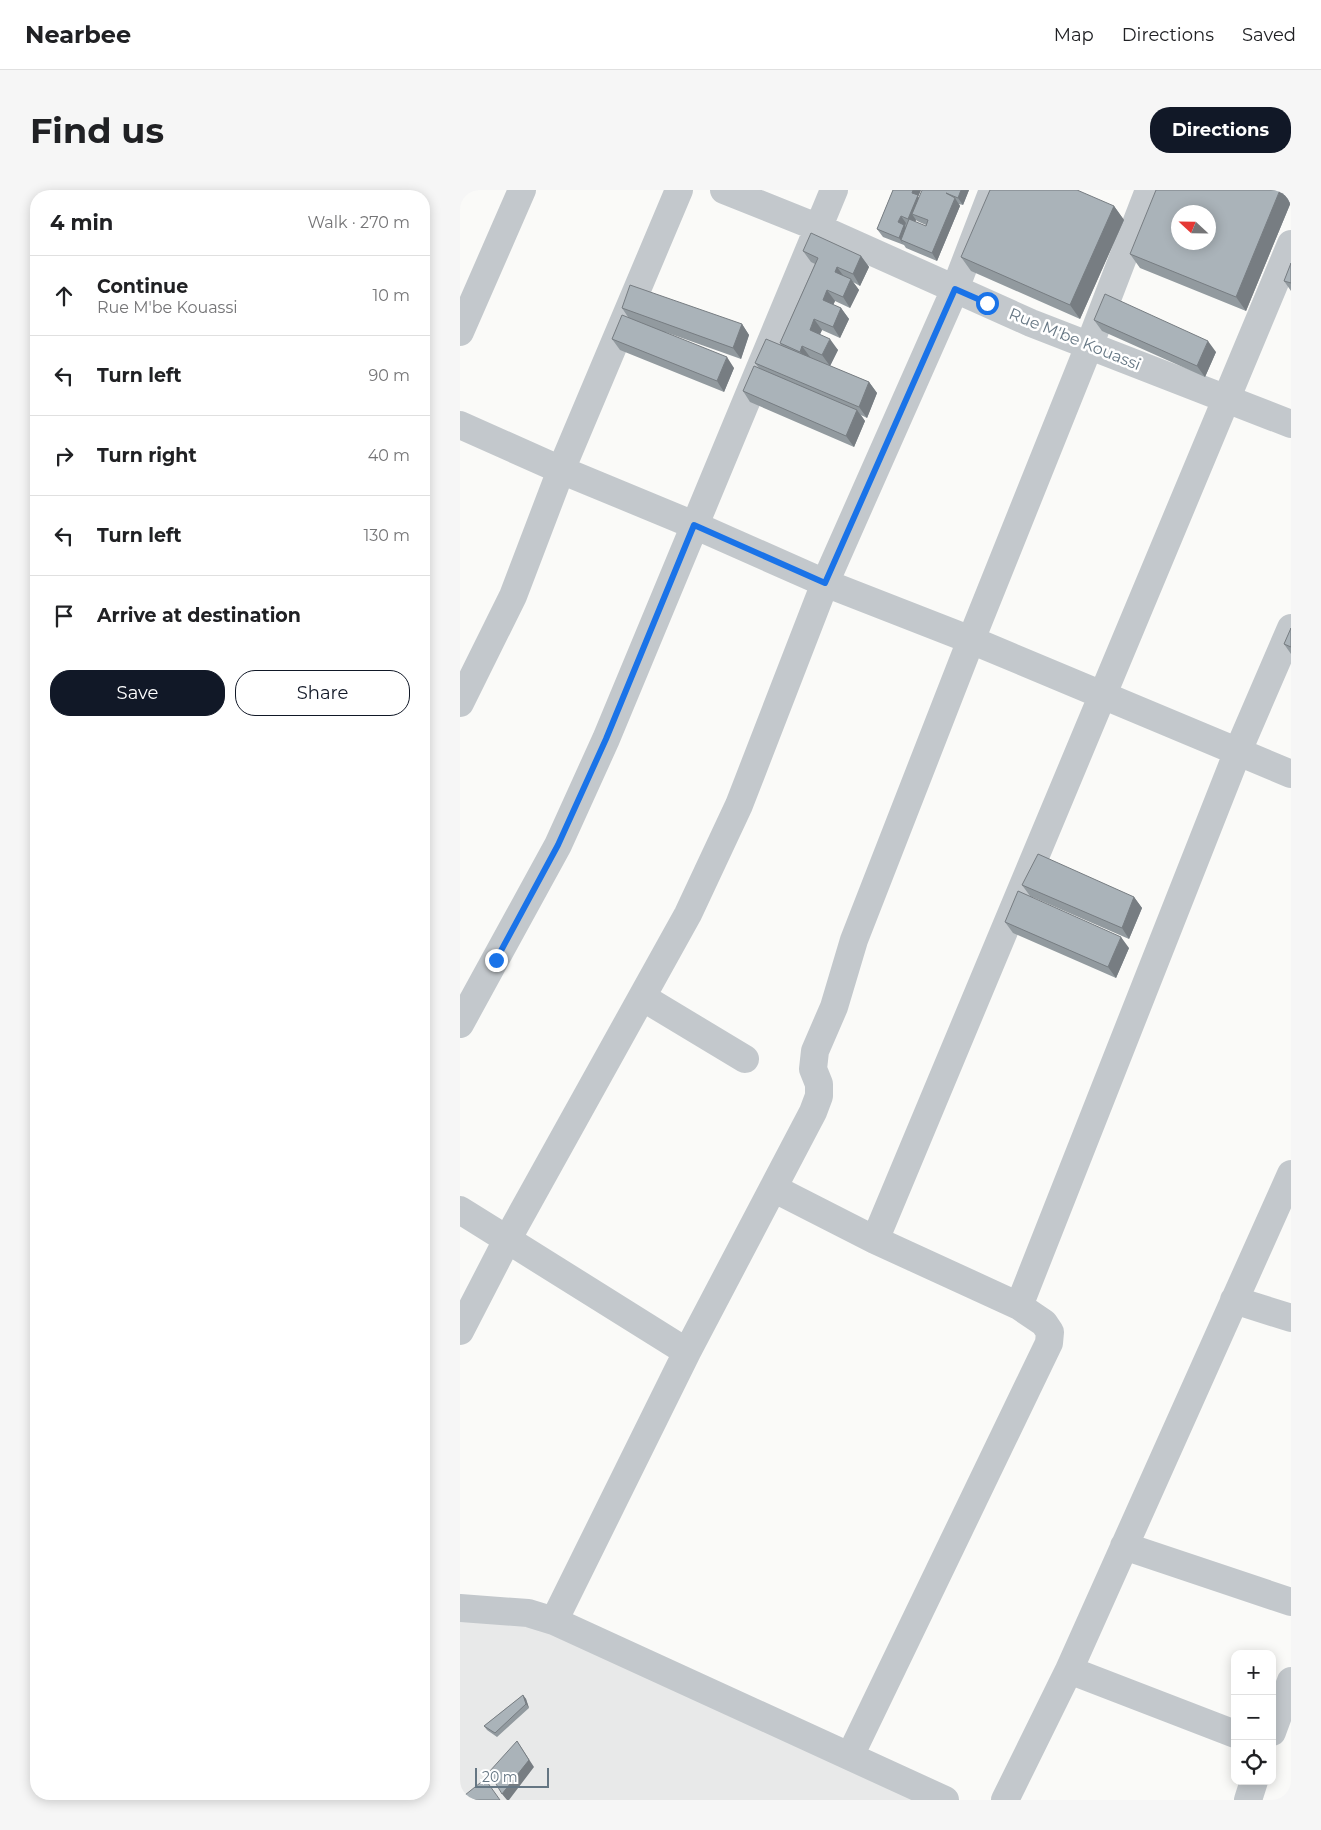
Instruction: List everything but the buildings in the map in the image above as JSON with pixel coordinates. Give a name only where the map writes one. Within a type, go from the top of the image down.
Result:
[{"type":"street","points":[[460,332],[522,190]]},
{"type":"street","points":[[460,703],[513,596],[561,470],[679,190]]},
{"type":"street","name":"Rue M'be Kouassi","points":[[724,190],[819,228],[1089,346],[1291,424]]},
{"type":"street","points":[[460,1024],[558,845],[606,739],[834,190]]},
{"type":"street","points":[[460,1331],[507,1240],[688,914],[739,805],[825,583],[955,289],[993,190]]},
{"type":"street","points":[[554,1621],[687,1352],[813,1112],[819,1096],[819,1084],[813,1069],[815,1051],[834,1007],[854,940],[970,640],[1089,346],[1149,190]]},
{"type":"street","points":[[875,1240],[1291,244]]},
{"type":"street","points":[[460,425],[825,583],[970,640],[1291,774]]},
{"type":"street","points":[[1019,1306],[1238,751],[1291,628]]},
{"type":"street","points":[[642,997],[745,1058]]},
{"type":"street","points":[[1005,1800],[1069,1670],[1291,1174]]},
{"type":"street","points":[[773,1188],[875,1240],[1019,1306],[1044,1323],[1050,1332],[1049,1343],[850,1756]]},
{"type":"street","points":[[460,1210],[687,1352]]},
{"type":"street","points":[[1234,1300],[1291,1318]]},
{"type":"street","points":[[1124,1546],[1291,1602]]},
{"type":"street","points":[[460,1608],[528,1613],[554,1621],[945,1800]]},
{"type":"street","points":[[1069,1670],[1231,1732]]},
{"type":"street","points":[[1276,1721],[1291,1681]]},
{"type":"street","points":[[1248,1800],[1253,1785]]},
{"type":"shaded area","points":[[460,1608],[528,1613],[945,1800],[460,1800]]},
{"type":"route","points":[[496,960],[558,845],[606,739],[694,525],[825,583],[955,289],[987,303]]}]
